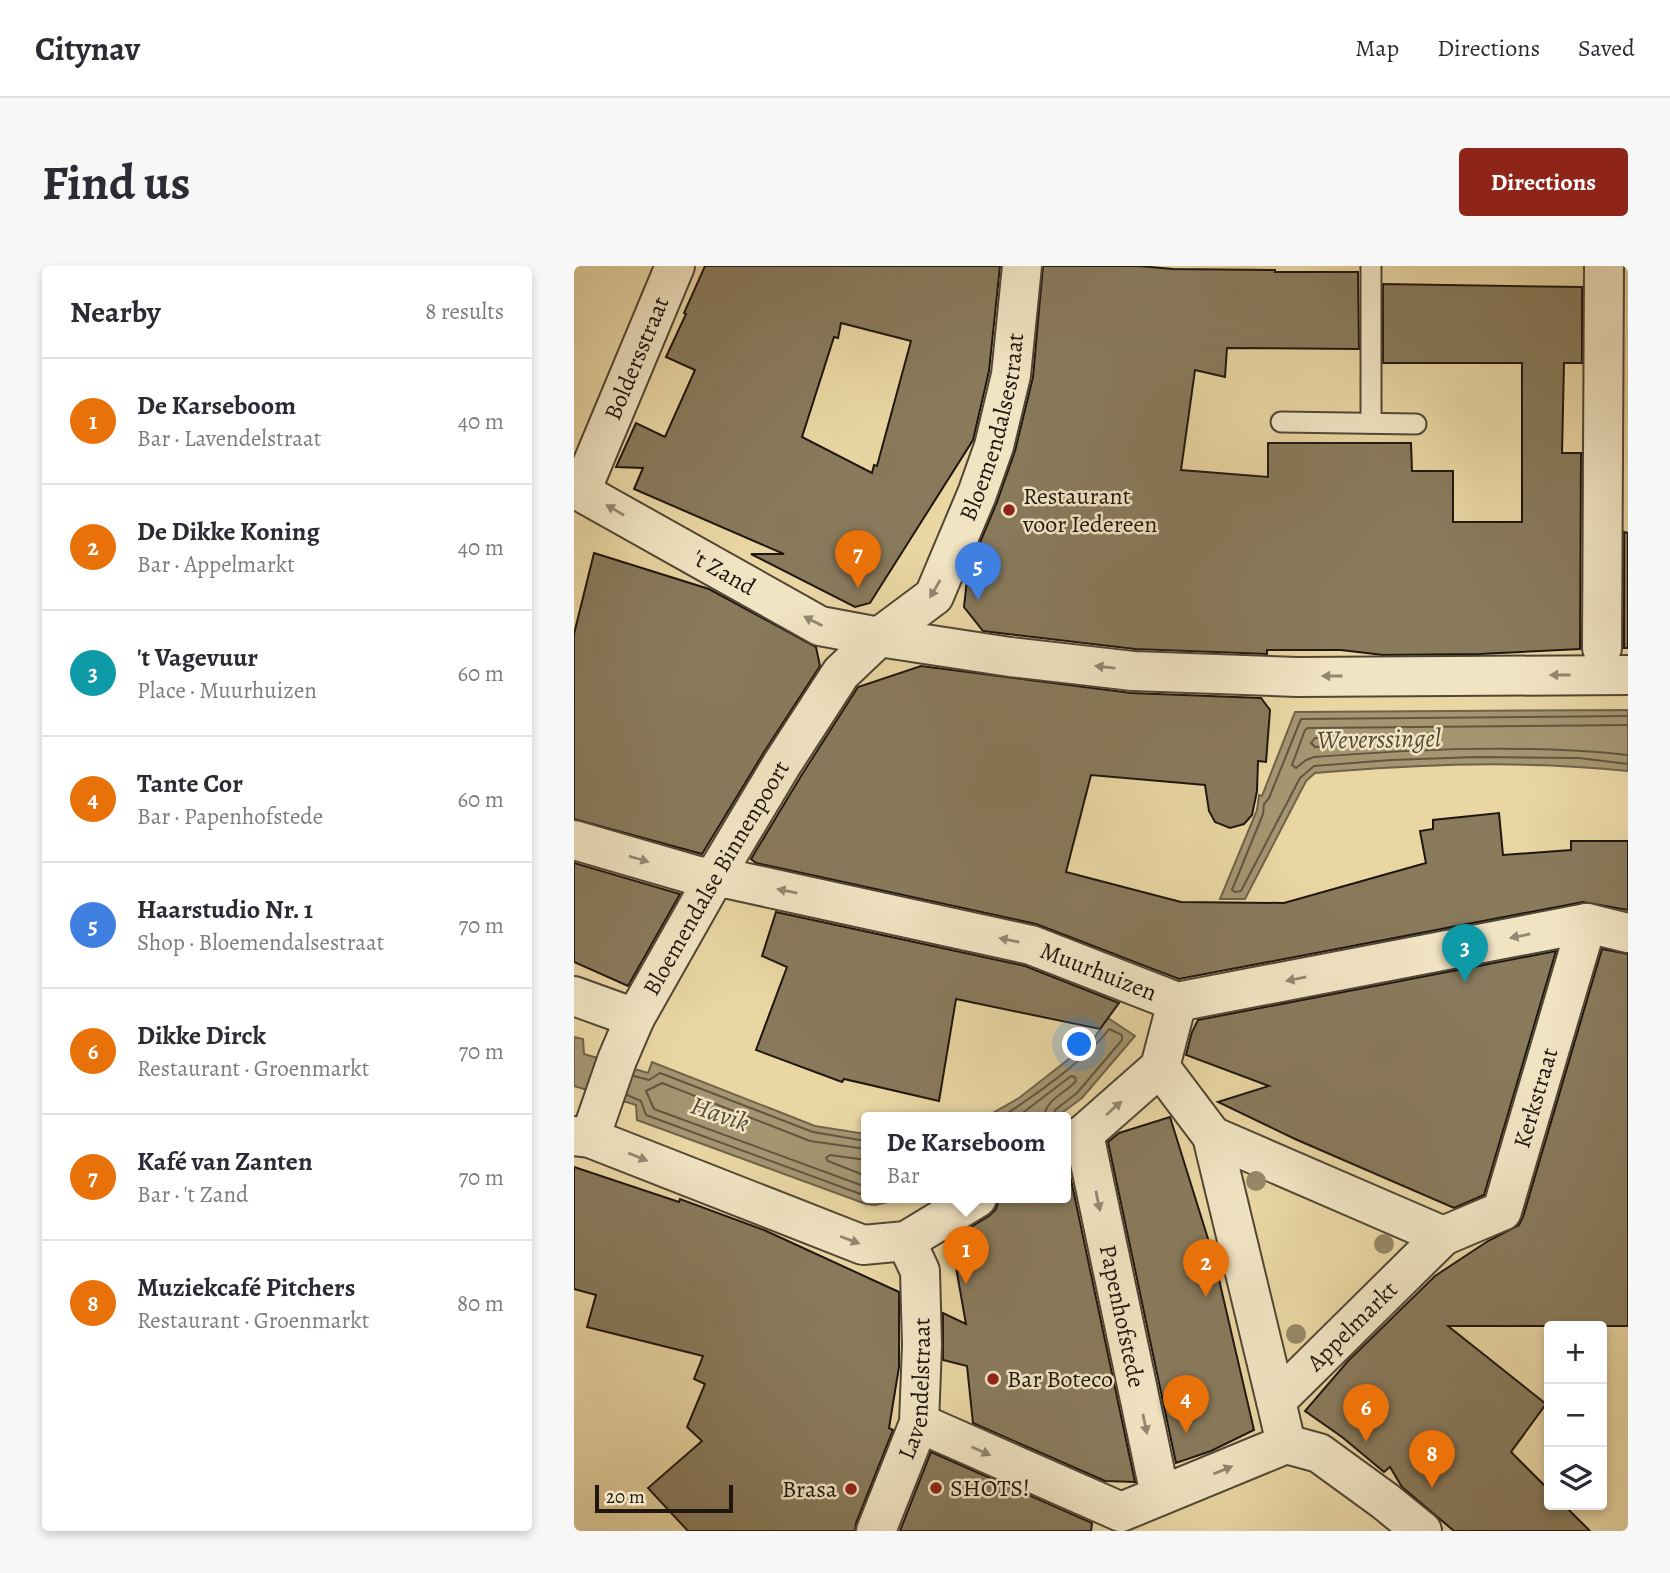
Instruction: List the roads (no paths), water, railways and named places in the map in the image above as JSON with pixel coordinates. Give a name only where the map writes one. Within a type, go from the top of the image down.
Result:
[{"type":"street","name":"Boldersstraat","points":[[578,490],[675,266]]},
{"type":"street","name":"Bloemendalsestraat","points":[[879,637],[934,596],[978,494],[994,446],[1011,374],[1022,266]]},
{"type":"street","points":[[1602,648],[1604,266]]},
{"type":"street","name":"'t Zand","points":[[578,490],[820,626],[879,637]]},
{"type":"street","points":[[879,637],[1010,657],[1133,671],[1297,677],[1628,675]]},
{"type":"street","name":"Bloemendalse Binnenpoort","points":[[582,1137],[635,1018],[714,877],[841,673],[879,637]]},
{"type":"street","name":"Muurhuizen","points":[[574,840],[698,876],[714,877],[1031,944],[1177,1002],[1587,923],[1628,933]]},
{"type":"street","name":"Kerkstraat","points":[[1443,1236],[1502,1211],[1587,923]]},
{"type":"street","points":[[574,996],[635,1018]]},
{"type":"street","points":[[1075,1140],[1160,1067],[1177,1002]]},
{"type":"street","name":"Appelmarkt","points":[[1160,1067],[1212,1136],[1276,1401]]},
{"type":"street","name":"Appelmarkt","points":[[1212,1136],[1443,1236],[1276,1401]]},
{"type":"street","points":[[582,1137],[863,1245],[905,1241],[969,1203]]},
{"type":"street","name":"Papenhofstede","points":[[1075,1140],[1160,1495]]},
{"type":"street","name":"Lavendelstraat","points":[[876,1531],[919,1423],[922,1345],[920,1271],[905,1241]]},
{"type":"street","points":[[1276,1401],[1286,1444]]},
{"type":"street","points":[[919,1423],[1118,1522],[1160,1495],[1286,1444],[1319,1452],[1422,1531]]},
{"type":"lane","points":[[1371,266],[1371,424]]},
{"type":"lane","points":[[1280,422],[1416,424]]},
{"type":"water","name":"Weverssingel","points":[[1628,710],[1628,771],[1511,764],[1393,767],[1315,773],[1306,781],[1245,899],[1220,899],[1257,810],[1259,795],[1262,796],[1295,712]]},
{"type":"water","points":[[1108,1018],[1135,1036],[1082,1098],[1063,1112],[994,1112],[1019,1098],[1092,1041]]},
{"type":"water","name":"Havik","points":[[574,1037],[583,1039],[584,1054],[648,1073],[652,1062],[815,1126],[861,1133],[861,1202],[637,1120],[636,1105],[574,1086]]},
{"type":"place","name":"Restaurant voor Iedereen","points":[[1009,510]]},
{"type":"place","name":"Kafé van Zanten","points":[[858,588]]},
{"type":"place","name":"Haarstudio Nr. 1","points":[[978,600]]},
{"type":"place","name":"'t Vagevuur","points":[[1465,982]]},
{"type":"place","name":"De Karseboom","points":[[966,1284]]},
{"type":"place","name":"De Dikke Koning","points":[[1206,1297]]},
{"type":"place","name":"Bar Boteco","points":[[993,1379]]},
{"type":"place","name":"Tante Cor","points":[[1186,1433]]},
{"type":"place","name":"Dikke Dirck","points":[[1366,1442]]},
{"type":"place","name":"SHOTS!","points":[[936,1488]]},
{"type":"place","name":"Muziekcafé Pitchers","points":[[1432,1488]]},
{"type":"place","name":"Brasa","points":[[851,1489]]}]
